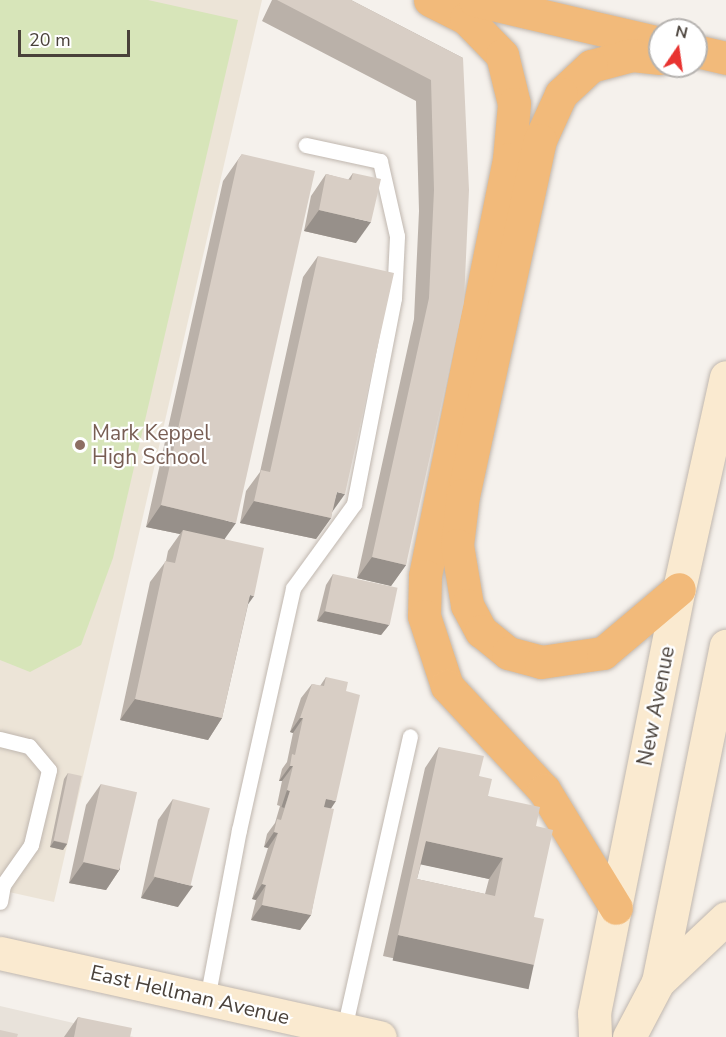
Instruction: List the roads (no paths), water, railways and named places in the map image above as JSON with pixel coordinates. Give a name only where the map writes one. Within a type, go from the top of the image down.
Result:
[{"type":"highway","points":[[430,0],[466,18],[502,55],[514,104],[509,159],[425,576],[424,616],[447,686],[491,738],[544,790],[616,908]]},
{"type":"highway","points":[[475,0],[648,40]]},
{"type":"highway","points":[[708,55],[726,60]]},
{"type":"highway","points":[[648,57],[632,56],[591,66],[561,94],[540,140],[463,495],[457,545],[467,605],[481,631],[508,652],[541,662],[603,653],[679,589]]},
{"type":"highway","points":[[708,60],[726,60]]},
{"type":"main road","name":"New Avenue","points":[[595,1037],[593,1022],[679,589],[726,376]]},
{"type":"main road","points":[[629,1037],[658,982],[726,647]]},
{"type":"main road","points":[[658,982],[726,918]]},
{"type":"main road","name":"East Hellman Avenue","points":[[0,953],[380,1037]]},
{"type":"lane","points":[[207,999],[239,830],[293,588],[354,504],[394,298],[397,236],[380,161],[306,145]]},
{"type":"lane","points":[[344,1029],[410,736]]},
{"type":"lane","points":[[0,739],[29,746],[49,770],[31,845],[3,885],[0,902]]},
{"type":"place","name":"Mark Keppel High School","points":[[80,445]]}]
